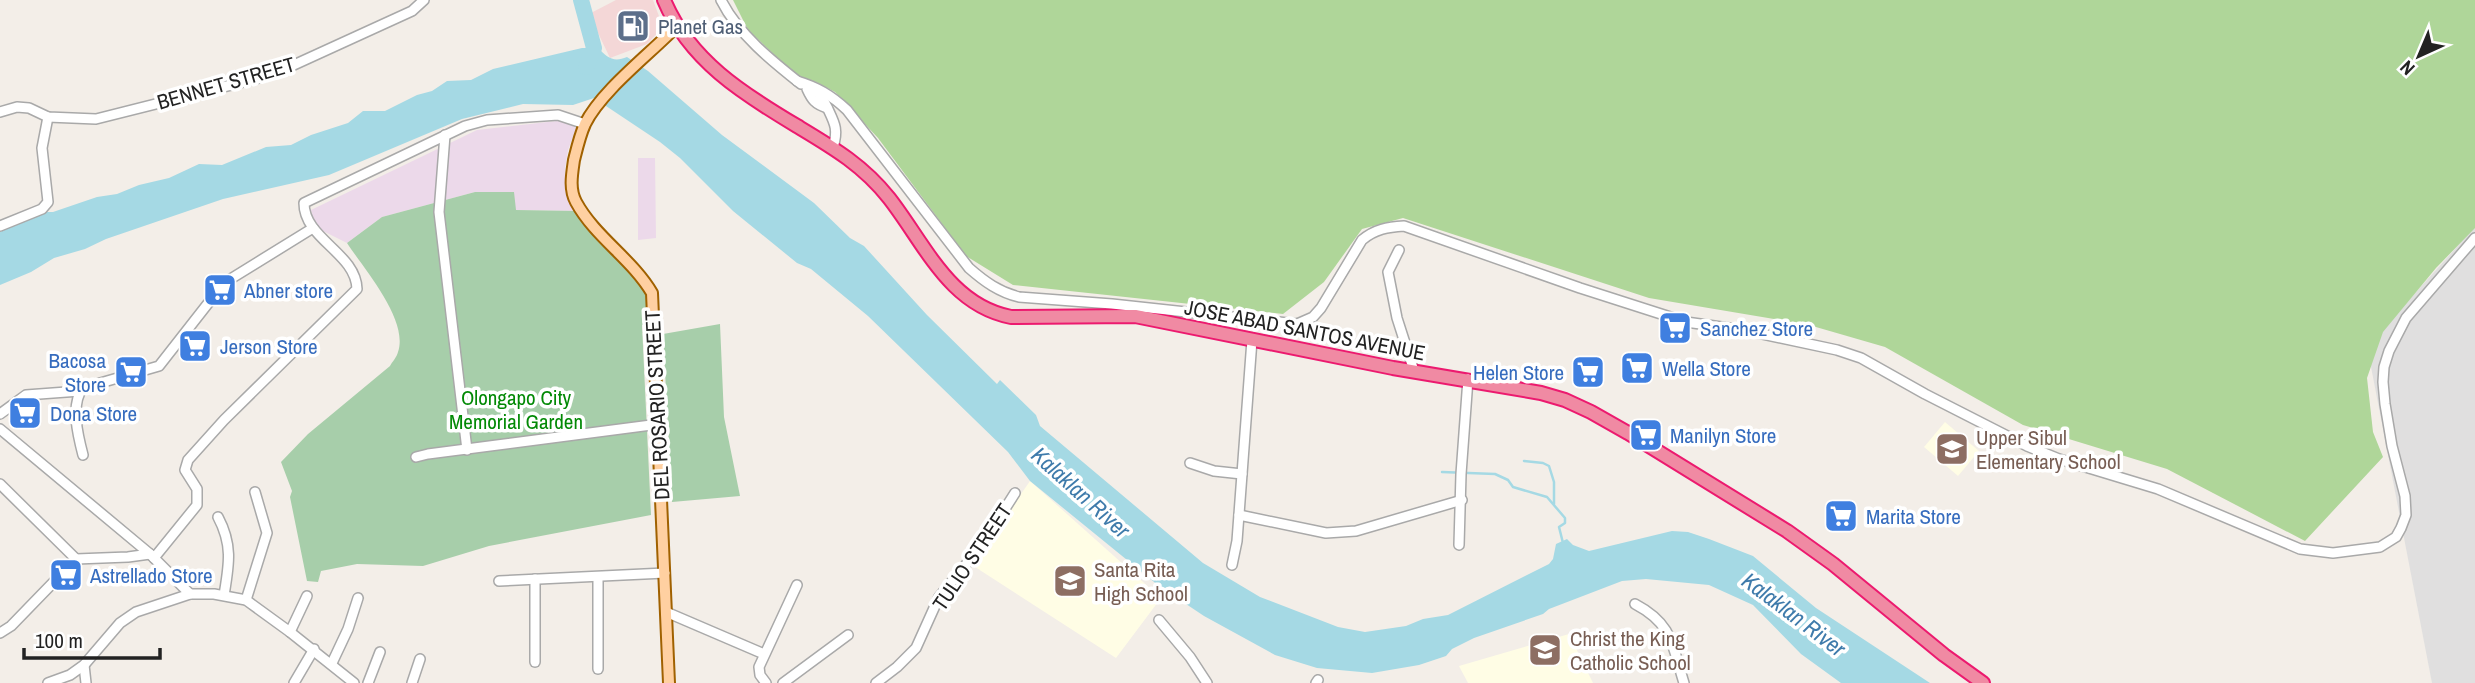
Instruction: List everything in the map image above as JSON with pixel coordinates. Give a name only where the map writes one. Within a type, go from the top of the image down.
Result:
[{"type":"highway","name":"JOSE ABAD SANTOS AVENUE","points":[[664,0],[685,40],[700,57],[744,92],[833,146],[867,173],[889,197],[950,282],[970,301],[992,314],[1011,317],[1135,316],[1541,393],[1565,400],[1628,433],[1787,531],[1822,555],[1983,683]]},
{"type":"main road","name":"DEL ROSARIO STREET","points":[[669,683],[652,293],[638,273],[586,217],[572,190],[572,174],[576,150],[585,124],[597,106],[641,59],[677,26]]},
{"type":"street","name":"BENNET STREET","points":[[0,112],[17,107],[29,108],[48,117],[96,119],[263,77],[412,11],[424,0]]},
{"type":"street","points":[[721,0],[734,23],[807,89],[817,105],[827,108],[836,124],[833,146]]},
{"type":"street","points":[[797,81],[833,96],[969,268],[1006,294],[1297,324],[1313,317],[1321,309],[1362,240],[1385,228],[1404,226],[1686,322],[1743,330],[1837,350],[1861,358],[1925,394],[2059,459],[2158,489],[2300,549],[2333,553],[2380,547],[2396,537],[2401,528],[2406,515],[2405,496],[2385,404],[2384,367],[2406,318],[2475,238]]},
{"type":"street","points":[[2,490],[76,559],[152,556],[197,505],[197,489],[185,470],[188,460],[224,420],[356,289],[356,281],[349,268],[313,228],[304,203],[465,126],[487,120],[558,116],[585,124]]},
{"type":"street","points":[[0,226],[42,209],[48,202],[42,148],[48,117]]},
{"type":"street","points":[[445,135],[439,212],[467,450]]},
{"type":"street","points":[[0,414],[26,394],[80,391],[94,383],[159,366],[224,283],[313,228]]},
{"type":"street","points":[[1399,250],[1388,272],[1397,318],[1414,371]]},
{"type":"street","points":[[1231,565],[1239,514],[1252,340]]},
{"type":"street","points":[[1459,545],[1468,379]]},
{"type":"street","points":[[80,391],[76,416],[83,455]]},
{"type":"street","points":[[416,457],[659,424]]},
{"type":"street","points":[[0,429],[152,556],[190,594]]},
{"type":"street","points":[[1190,463],[1214,471],[1242,474]]},
{"type":"street","points":[[246,600],[267,533],[256,492]]},
{"type":"street","name":"TULIO STREET","points":[[876,683],[916,649],[945,588],[982,545],[1015,493]]},
{"type":"street","points":[[1239,514],[1326,533],[1356,531],[1462,500]]},
{"type":"street","points":[[218,517],[228,536],[229,559],[224,595]]},
{"type":"street","points":[[0,633],[11,626],[76,559]]},
{"type":"street","points":[[499,581],[665,573]]},
{"type":"street","points":[[598,578],[598,669]]},
{"type":"street","points":[[535,579],[536,663]]},
{"type":"street","points":[[766,683],[760,675],[764,654],[797,585]]},
{"type":"street","points":[[48,683],[71,674],[84,665],[120,623],[136,612],[190,594],[224,595],[246,600],[314,649],[354,683]]},
{"type":"street","points":[[290,632],[307,596]]},
{"type":"street","points":[[332,663],[348,629],[358,598]]},
{"type":"street","points":[[1635,604],[1660,620],[1667,630],[1684,683]]},
{"type":"street","points":[[666,612],[764,654]]},
{"type":"street","points":[[1159,620],[1190,657],[1207,683]]},
{"type":"street","points":[[783,683],[848,635]]},
{"type":"street","points":[[294,683],[314,649]]},
{"type":"street","points":[[368,683],[380,652]]},
{"type":"street","points":[[412,683],[420,659]]},
{"type":"street","points":[[84,665],[86,683]]},
{"type":"shaded area","points":[[616,0],[653,0],[663,27],[647,44],[610,58],[589,14]]},
{"type":"shaded area","points":[[565,120],[576,128],[568,150],[565,191],[578,211],[515,210],[475,192],[382,217],[347,243],[315,227],[311,210],[477,130]]},
{"type":"shaded area","points":[[638,158],[655,158],[656,238],[638,240]]},
{"type":"shaded area","points":[[2475,227],[2475,683],[2432,683],[2367,346]]},
{"type":"shaded area","name":"Upper Sibul Elementary School","points":[[1945,422],[1979,451],[1958,476],[1924,447]]},
{"type":"shaded area","name":"Santa Rita High School","points":[[1030,481],[1161,598],[1116,658],[972,565]]},
{"type":"shaded area","name":"Christ the King Catholic School","points":[[1569,634],[1593,683],[1468,683],[1459,666]]},
{"type":"green space","points":[[733,0],[2475,0],[2475,228],[2436,268],[2383,332],[2367,378],[2373,432],[2383,457],[2305,541],[2167,469],[2023,425],[1885,347],[1809,325],[1649,298],[1403,218],[1362,229],[1324,282],[1283,314],[1013,285],[966,256],[878,138],[835,92],[796,75],[748,30]]},
{"type":"green space","name":"Olongapo City Memorial Garden","points":[[475,192],[514,192],[516,210],[578,211],[647,289],[648,325],[642,325],[651,515],[489,546],[423,566],[357,564],[321,571],[318,582],[307,581],[290,497],[292,491],[281,462],[308,434],[390,366],[397,354],[400,339],[397,325],[383,295],[347,243],[382,217]]},
{"type":"green space","points":[[720,324],[724,417],[740,496],[672,502],[663,334]]},
{"type":"water","name":"Kalaklan River","points":[[582,48],[598,48],[614,59],[627,57],[648,71],[722,135],[814,203],[850,238],[864,246],[927,315],[997,384],[1000,380],[1036,415],[1040,426],[1203,563],[1260,597],[1338,627],[1365,632],[1406,626],[1423,619],[1448,615],[1549,564],[1553,559],[1556,544],[1567,539],[1573,545],[1589,551],[1672,531],[1688,532],[1753,556],[1816,608],[1930,683],[1841,683],[1801,654],[1753,605],[1709,585],[1646,579],[1622,581],[1549,609],[1543,614],[1474,638],[1452,649],[1446,656],[1419,665],[1372,673],[1317,668],[1275,655],[1204,616],[1159,586],[1030,481],[1008,452],[868,316],[811,269],[797,263],[733,211],[680,158],[660,142],[594,98],[573,105],[523,104],[462,119],[329,175],[223,199],[54,258],[31,272],[0,285],[0,232],[42,212],[53,212],[97,197],[117,194],[139,185],[169,178],[199,164],[222,165],[266,147],[291,145],[311,135],[348,123],[363,111],[385,111],[417,95],[432,91],[447,81],[471,80],[493,69]]},
{"type":"waterway","points":[[581,0],[594,48],[586,67]]},
{"type":"waterway","points":[[1524,461],[1549,466],[1554,482],[1554,504]]},
{"type":"waterway","points":[[1442,472],[1495,474],[1508,480],[1513,487],[1547,497],[1565,518],[1565,523],[1559,527],[1563,543]]},
{"type":"place","name":"Planet Gas","points":[[633,26]]},
{"type":"place","name":"Abner store","points":[[220,290]]},
{"type":"place","name":"Sanchez Store","points":[[1675,328]]},
{"type":"place","name":"Jerson Store","points":[[195,346]]},
{"type":"place","name":"Wella Store","points":[[1637,368]]},
{"type":"place","name":"Bacosa Store","points":[[131,372]]},
{"type":"place","name":"Helen Store","points":[[1588,372]]},
{"type":"place","name":"Dona Store","points":[[25,413]]},
{"type":"place","name":"Manilyn Store","points":[[1646,435]]},
{"type":"place","name":"Upper Sibul Elementary School","points":[[1952,449]]},
{"type":"place","name":"Marita Store","points":[[1841,516]]},
{"type":"place","name":"Astrellado Store","points":[[66,575]]},
{"type":"place","name":"Santa Rita High School","points":[[1070,581]]},
{"type":"place","name":"Christ the King Catholic School","points":[[1545,650]]}]
